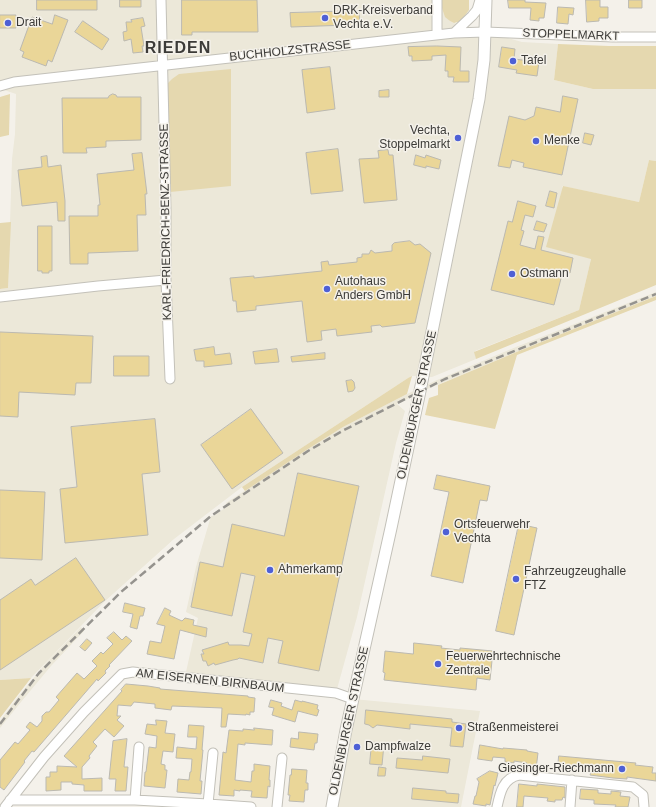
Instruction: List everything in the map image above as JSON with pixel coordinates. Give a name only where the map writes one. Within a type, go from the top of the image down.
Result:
[{"type":"main road","name":"OLDENBURGER STRASSE","points":[[332,807],[420,391],[479,99],[484,60],[486,0]]},
{"type":"street","name":"KARL-FRIEDRICH-BENZ-STRASSE","points":[[161,0],[166,209],[166,280],[170,379]]},
{"type":"street","points":[[437,0],[437,34]]},
{"type":"street","points":[[454,33],[477,10],[480,0]]},
{"type":"street","name":"BUCHHOLZSTRASSE","points":[[0,86],[14,82],[437,34],[485,32]]},
{"type":"street","name":"STOPPELMARKT","points":[[485,32],[592,37],[656,37]]},
{"type":"street","points":[[0,297],[166,280]]},
{"type":"street","name":"AM EISERNEN BIRNBAUM","points":[[8,803],[44,757],[79,718],[122,674],[133,672],[336,693],[354,698]]},
{"type":"street","points":[[134,800],[139,746]]},
{"type":"street","points":[[208,804],[213,753]]},
{"type":"street","points":[[277,807],[282,758]]},
{"type":"street","points":[[497,807],[503,786],[513,776],[519,775],[633,787],[643,795],[644,807]]},
{"type":"street","points":[[570,807],[572,780]]},
{"type":"street","points":[[8,803],[134,800],[251,807]]},
{"type":"shaded area","points":[[0,0],[442,0],[442,7],[450,21],[454,23],[522,42],[558,44],[554,80],[593,89],[656,89],[656,161],[649,160],[639,202],[562,186],[591,259],[579,310],[475,351],[476,359],[432,377],[412,376],[408,378],[242,487],[174,539],[104,602],[31,678],[0,680],[0,289],[8,288],[12,159],[15,134],[16,94],[4,90],[0,91]]},
{"type":"shaded area","points":[[442,0],[469,0],[469,10],[461,21],[454,23],[445,17],[442,8]]},
{"type":"shaded area","points":[[558,44],[656,46],[656,89],[593,89],[554,80]]},
{"type":"shaded area","points":[[231,69],[231,186],[170,192],[167,84],[179,74]]},
{"type":"shaded area","points":[[10,94],[9,135],[0,137],[0,97]]},
{"type":"shaded area","points":[[649,160],[656,161],[656,285],[476,359],[474,352],[579,310],[591,259],[546,247],[563,186],[639,202]]},
{"type":"shaded area","points":[[11,222],[8,288],[0,289],[0,223]]},
{"type":"shaded area","points":[[656,292],[656,296],[425,390],[397,404],[405,411],[396,443],[357,617],[337,689],[186,672],[198,618],[186,612],[196,567],[211,516],[228,506],[226,503],[343,427],[407,394],[516,347]]},
{"type":"shaded area","points":[[656,296],[656,300],[517,355],[495,429],[425,415],[429,398],[438,395],[438,385]]},
{"type":"shaded area","points":[[412,376],[407,394],[343,427],[245,491],[242,487],[408,378]]},
{"type":"shaded area","points":[[81,627],[84,631],[51,666],[0,728],[0,721],[17,698],[47,662]]},
{"type":"shaded area","points":[[31,678],[0,718],[0,680]]},
{"type":"shaded area","points":[[353,699],[480,711],[461,807],[332,807]]},
{"type":"building","points":[[37,0],[97,0],[97,10],[37,10]]},
{"type":"building","points":[[120,0],[141,0],[141,7],[120,7]]},
{"type":"building","points":[[182,0],[257,0],[258,32],[192,32],[192,35],[182,35]]},
{"type":"building","points":[[508,0],[525,0],[525,2],[546,3],[544,18],[539,18],[539,21],[530,20],[531,8],[509,8]]},
{"type":"building","points":[[586,0],[600,0],[600,7],[608,7],[608,18],[599,18],[599,21],[587,22]]},
{"type":"building","points":[[629,0],[642,0],[642,8],[629,8]]},
{"type":"building","points":[[558,7],[574,8],[573,15],[569,14],[568,24],[557,23]]},
{"type":"building","name":"DRK-Kreisverband Vechta e.V.","points":[[359,11],[360,27],[348,28],[348,25],[291,27],[290,13]]},
{"type":"building","name":"Drait","points":[[0,15],[16,15],[16,28],[0,28]]},
{"type":"building","points":[[55,15],[68,20],[52,62],[48,60],[46,66],[22,57],[24,52],[20,50],[32,17],[52,24]]},
{"type":"building","points":[[143,18],[145,26],[141,27],[144,46],[142,46],[143,52],[133,53],[131,39],[124,41],[123,32],[127,31],[126,22],[132,22],[131,20]]},
{"type":"building","points":[[83,21],[109,39],[102,50],[75,32]]},
{"type":"building","points":[[408,47],[461,47],[460,71],[469,71],[469,82],[453,82],[454,77],[448,77],[448,71],[445,71],[446,55],[432,56],[432,60],[412,61],[412,56],[409,56]]},
{"type":"building","name":"Tafel","points":[[502,47],[515,49],[514,59],[539,62],[537,76],[516,73],[517,70],[499,67]]},
{"type":"building","points":[[330,67],[335,109],[307,113],[302,70]]},
{"type":"building","points":[[389,90],[389,97],[379,97],[379,91]]},
{"type":"building","points":[[113,94],[117,97],[141,97],[141,140],[106,141],[106,147],[86,148],[87,153],[63,153],[62,98],[108,98]]},
{"type":"building","name":"Menke","points":[[563,96],[578,99],[562,175],[523,167],[524,163],[512,160],[510,168],[498,166],[509,116],[525,120],[534,116],[536,107],[560,112]]},
{"type":"building","points":[[585,133],[594,135],[591,145],[583,143]]},
{"type":"building","points":[[338,149],[343,191],[311,194],[306,153]]},
{"type":"building","points":[[388,150],[389,155],[393,155],[397,200],[364,203],[359,159],[379,158],[378,151]]},
{"type":"building","points":[[142,153],[147,194],[145,194],[146,215],[137,215],[138,251],[88,253],[88,264],[70,264],[69,216],[98,216],[98,205],[100,205],[97,174],[134,170],[132,154]]},
{"type":"building","points":[[416,155],[425,158],[426,155],[441,160],[439,169],[414,165]]},
{"type":"building","points":[[47,156],[48,167],[61,165],[65,201],[65,221],[58,221],[57,202],[22,206],[18,170],[42,167],[41,157]]},
{"type":"building","points":[[550,191],[557,193],[554,208],[546,206]]},
{"type":"building","points":[[518,201],[536,206],[533,217],[525,215],[521,230],[524,231],[520,245],[535,249],[538,236],[544,237],[541,250],[573,258],[570,273],[563,271],[554,305],[491,290],[508,221],[512,222]]},
{"type":"building","points":[[537,221],[547,224],[544,232],[534,230]]},
{"type":"building","points":[[38,226],[52,226],[52,271],[49,271],[49,273],[42,273],[42,271],[38,271]]},
{"type":"building","name":"Autohaus Anders GmbH","points":[[410,241],[415,245],[420,244],[431,253],[415,323],[382,327],[380,325],[371,326],[372,332],[337,336],[336,329],[321,331],[322,340],[307,342],[302,301],[256,306],[256,310],[237,312],[236,301],[233,301],[230,278],[254,276],[254,278],[322,271],[321,262],[328,261],[329,265],[357,262],[357,258],[362,257],[362,254],[369,254],[371,250],[375,253],[392,251],[392,245],[394,243]]},
{"type":"building","points":[[0,332],[93,336],[91,383],[76,383],[75,395],[19,392],[18,417],[0,416]]},
{"type":"building","points":[[214,347],[215,355],[230,353],[232,364],[204,367],[204,361],[196,361],[194,350]]},
{"type":"building","points":[[277,349],[279,362],[255,364],[253,352]]},
{"type":"building","points":[[325,353],[325,359],[292,362],[291,357]]},
{"type":"building","points":[[114,356],[149,356],[149,376],[114,376]]},
{"type":"building","points":[[352,380],[355,388],[353,391],[348,392],[346,381]]},
{"type":"building","points":[[251,409],[283,453],[232,489],[201,445]]},
{"type":"building","points":[[155,419],[160,472],[142,474],[148,535],[65,543],[60,489],[77,487],[71,427]]},
{"type":"building","name":"Ahmerkamp","points":[[298,473],[359,486],[319,671],[278,663],[283,641],[268,638],[263,663],[239,658],[215,665],[214,663],[208,666],[206,661],[203,661],[201,654],[204,654],[202,650],[228,642],[229,645],[249,646],[252,634],[243,632],[255,576],[241,573],[232,616],[191,607],[200,562],[223,567],[232,524],[284,536]]},
{"type":"building","points":[[437,475],[490,486],[487,501],[480,500],[463,583],[431,576],[449,492],[434,489]]},
{"type":"building","points":[[0,490],[45,492],[42,560],[0,558]]},
{"type":"building","name":"Fahrzeugzeughalle FTZ","points":[[519,524],[537,528],[514,635],[496,631]]},
{"type":"building","points":[[76,558],[105,600],[0,670],[0,600],[31,579],[35,585]]},
{"type":"building","points":[[125,603],[145,608],[143,616],[140,616],[137,629],[130,627],[133,614],[123,612]]},
{"type":"building","points":[[165,608],[171,611],[169,615],[182,621],[185,618],[194,620],[193,625],[207,628],[206,637],[180,630],[174,659],[147,654],[150,641],[161,643],[165,626],[157,624]]},
{"type":"building","points":[[114,632],[122,640],[126,636],[132,641],[109,665],[110,666],[105,671],[106,673],[98,681],[97,679],[34,752],[32,751],[4,790],[0,787],[0,760],[15,742],[18,744],[30,730],[26,727],[30,722],[37,727],[42,721],[42,716],[46,712],[49,712],[59,700],[56,697],[77,673],[84,679],[97,666],[92,661],[101,652],[103,654],[113,644],[107,638]]},
{"type":"building","points":[[87,639],[92,643],[85,651],[80,647]]},
{"type":"building","name":"Feuerwehrtechnische Zentrale","points":[[414,643],[442,646],[441,648],[460,650],[460,648],[493,651],[490,680],[477,678],[476,690],[384,680],[385,673],[383,672],[385,651],[413,654]]},
{"type":"building","points":[[126,684],[148,686],[160,689],[248,696],[255,698],[254,712],[250,712],[250,715],[228,714],[226,727],[221,727],[222,708],[172,706],[171,710],[155,708],[155,704],[134,702],[131,706],[118,705],[117,716],[121,716],[117,720],[124,726],[114,737],[105,729],[93,742],[97,746],[89,756],[90,758],[82,767],[82,779],[102,778],[102,791],[84,791],[84,785],[72,784],[72,782],[61,782],[61,790],[46,791],[46,777],[50,777],[50,772],[57,772],[57,766],[77,767],[64,756],[122,691],[121,690]]},
{"type":"building","points":[[271,700],[282,703],[281,706],[292,710],[295,700],[318,705],[317,709],[319,710],[317,716],[298,711],[295,722],[272,715],[274,708],[269,707]]},
{"type":"building","name":"Straßenmeisterei","points":[[366,710],[452,719],[452,722],[466,724],[463,747],[450,746],[452,728],[410,724],[410,729],[377,725],[373,728],[365,724]]},
{"type":"building","points":[[156,720],[167,721],[165,733],[175,734],[173,752],[163,751],[161,764],[165,765],[165,770],[167,770],[165,788],[144,786],[149,747],[156,748],[157,736],[145,734],[147,724],[156,725]]},
{"type":"building","points":[[189,725],[204,726],[200,781],[202,781],[201,794],[177,792],[178,779],[189,780],[192,759],[176,758],[177,747],[196,749],[197,737],[188,737]]},
{"type":"building","points":[[254,728],[273,730],[272,745],[245,743],[245,745],[238,744],[235,780],[251,782],[254,764],[270,766],[270,787],[268,786],[267,798],[251,797],[252,791],[240,790],[234,790],[234,796],[219,795],[223,752],[226,753],[229,730],[243,731],[243,729],[254,730]]},
{"type":"building","points":[[299,732],[318,734],[317,743],[315,743],[314,750],[290,747],[291,738],[298,739]]},
{"type":"building","points":[[127,739],[124,767],[128,767],[126,791],[115,791],[116,779],[109,779],[113,741]]},
{"type":"building","points":[[372,742],[384,744],[382,765],[370,764]]},
{"type":"building","points":[[480,745],[503,749],[527,750],[538,753],[536,769],[526,768],[527,763],[514,761],[514,763],[505,762],[505,758],[493,757],[492,761],[478,759]]},
{"type":"building","points":[[423,756],[450,759],[448,773],[396,768],[397,758],[422,760]]},
{"type":"building","points":[[559,756],[636,763],[635,765],[653,767],[652,773],[656,773],[656,781],[627,777],[627,779],[590,775],[591,772],[558,768]]},
{"type":"building","points":[[379,767],[386,768],[385,776],[378,776]]},
{"type":"building","points":[[292,769],[307,770],[306,783],[308,783],[308,790],[305,790],[304,802],[289,801],[290,795],[288,795]]},
{"type":"building","points":[[490,771],[498,773],[490,805],[486,804],[486,806],[473,804],[479,782],[477,779]]},
{"type":"building","points":[[519,784],[565,787],[565,798],[563,797],[562,800],[555,800],[555,802],[547,801],[548,798],[524,796],[523,807],[517,807]]},
{"type":"building","points":[[413,788],[446,791],[446,793],[459,794],[458,803],[412,799]]},
{"type":"building","points":[[581,789],[598,790],[598,793],[611,794],[611,791],[621,792],[620,796],[630,797],[628,807],[594,804],[594,800],[580,799]]},
{"type":"railway","points":[[0,724],[39,673],[121,592],[211,516],[308,451],[344,430],[445,379],[656,294]]},
{"type":"place","name":"DRK-Kreisverband Vechta e.V.","points":[[325,18]]},
{"type":"place","name":"Drait","points":[[8,23]]},
{"type":"place","name":"Tafel","points":[[513,61]]},
{"type":"place","name":"Vechta, Stoppelmarkt","points":[[458,138]]},
{"type":"place","name":"Menke","points":[[536,141]]},
{"type":"place","name":"Ostmann","points":[[512,274]]},
{"type":"place","name":"Autohaus Anders GmbH","points":[[327,289]]},
{"type":"place","name":"Ortsfeuerwehr Vechta","points":[[446,532]]},
{"type":"place","name":"Ahmerkamp","points":[[270,570]]},
{"type":"place","name":"Fahrzeugzeughalle FTZ","points":[[516,579]]},
{"type":"place","name":"Feuerwehrtechnische Zentrale","points":[[438,664]]},
{"type":"place","name":"Straßenmeisterei","points":[[459,728]]},
{"type":"place","name":"Dampfwalze","points":[[357,747]]},
{"type":"place","name":"Giesinger-Riechmann","points":[[622,769]]},
{"type":"district","name":"RIEDEN","points":[[178,49]]}]
